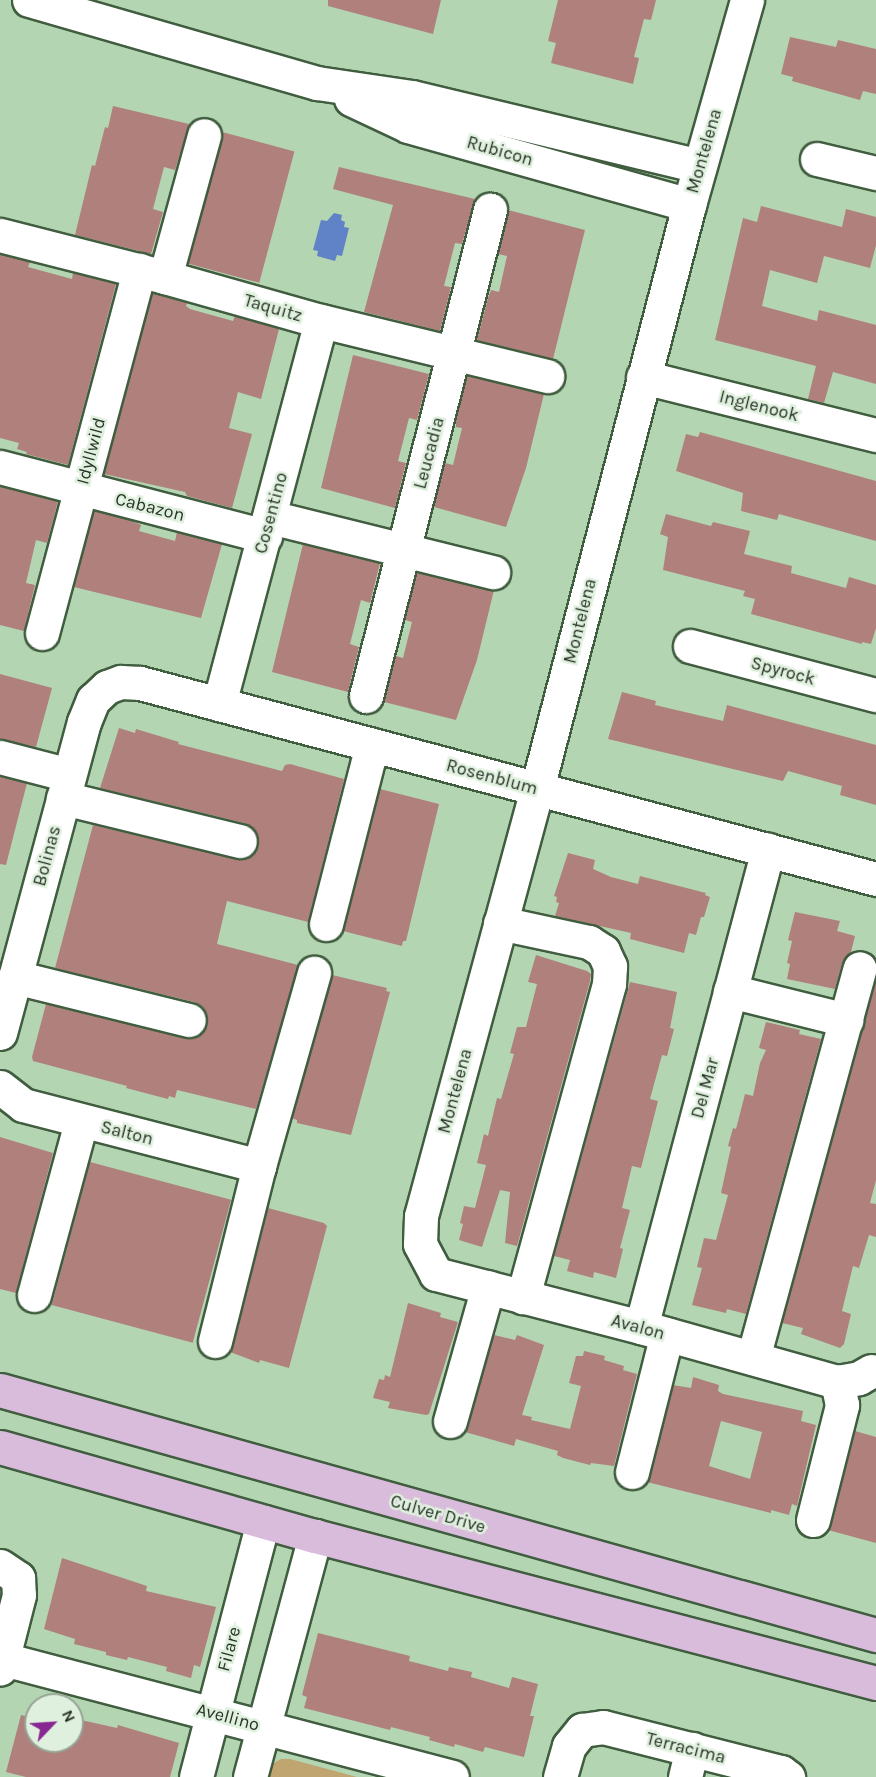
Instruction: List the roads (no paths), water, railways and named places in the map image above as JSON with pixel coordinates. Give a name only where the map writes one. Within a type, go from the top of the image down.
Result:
[{"type":"main road","name":"Culver Drive","points":[[0,1390],[876,1635]]},
{"type":"main road","points":[[0,1447],[263,1522],[876,1683]]},
{"type":"street","name":"Rubicon","points":[[29,0],[317,83],[434,102],[699,166]]},
{"type":"street","name":"Montelena","points":[[420,1244],[421,1216],[537,789],[699,166],[747,0]]},
{"type":"street","name":"Rubicon","points":[[317,83],[408,126],[689,205]]},
{"type":"street","name":"Idyllwild","points":[[42,633],[81,489],[152,273],[204,135]]},
{"type":"street","points":[[817,159],[876,173]]},
{"type":"street","name":"Leucadia","points":[[366,696],[455,355],[490,210]]},
{"type":"street","name":"Taquitz","points":[[0,235],[152,273],[321,321],[547,376]]},
{"type":"street","name":"Cosentino","points":[[219,704],[321,321]]},
{"type":"street","name":"Inglenook","points":[[643,376],[876,435]]},
{"type":"street","name":"Cabazon","points":[[0,467],[81,489],[267,527],[404,550],[493,572]]},
{"type":"street","name":"Spyrock","points":[[690,646],[876,695]]},
{"type":"street","name":"Rosenblum","points":[[107,687],[121,682],[140,683],[876,879]]},
{"type":"street","name":"Bolinas","points":[[0,1033],[12,960],[84,722],[93,700],[107,687]]},
{"type":"street","points":[[326,924],[372,745]]},
{"type":"street","points":[[0,757],[66,786],[240,841]]},
{"type":"street","name":"Del Mar","points":[[632,1472],[654,1330],[730,991],[768,850]]},
{"type":"street","points":[[500,923],[589,942],[603,951],[610,966],[609,984],[523,1297]]},
{"type":"street","points":[[12,960],[189,1020]]},
{"type":"street","points":[[753,1358],[860,968]]},
{"type":"street","points":[[215,1341],[259,1166],[314,973]]},
{"type":"street","points":[[730,991],[846,1020]]},
{"type":"street","name":"Salton","points":[[0,1087],[23,1105],[81,1122],[259,1166]]},
{"type":"street","points":[[34,1295],[81,1122]]},
{"type":"street","name":"Avalon","points":[[420,1244],[436,1274],[654,1330],[837,1382]]},
{"type":"street","points":[[450,1421],[488,1287]]},
{"type":"street","points":[[813,1520],[842,1405],[837,1382],[859,1378],[874,1370]]},
{"type":"street","name":"Filare","points":[[196,1777],[263,1522]]},
{"type":"street","points":[[250,1777],[315,1536]]},
{"type":"street","points":[[1,1664],[19,1595],[9,1572]]},
{"type":"street","name":"Avellino","points":[[1,1664],[213,1713],[452,1777]]},
{"type":"street","name":"Terracima","points":[[560,1777],[569,1746],[582,1730],[603,1727],[688,1763],[782,1772],[788,1777]]},
{"type":"water","points":[[334,213],[342,215],[341,220],[345,222],[344,227],[349,228],[342,256],[337,255],[335,261],[317,256],[318,251],[313,250],[321,220],[327,221]]}]
